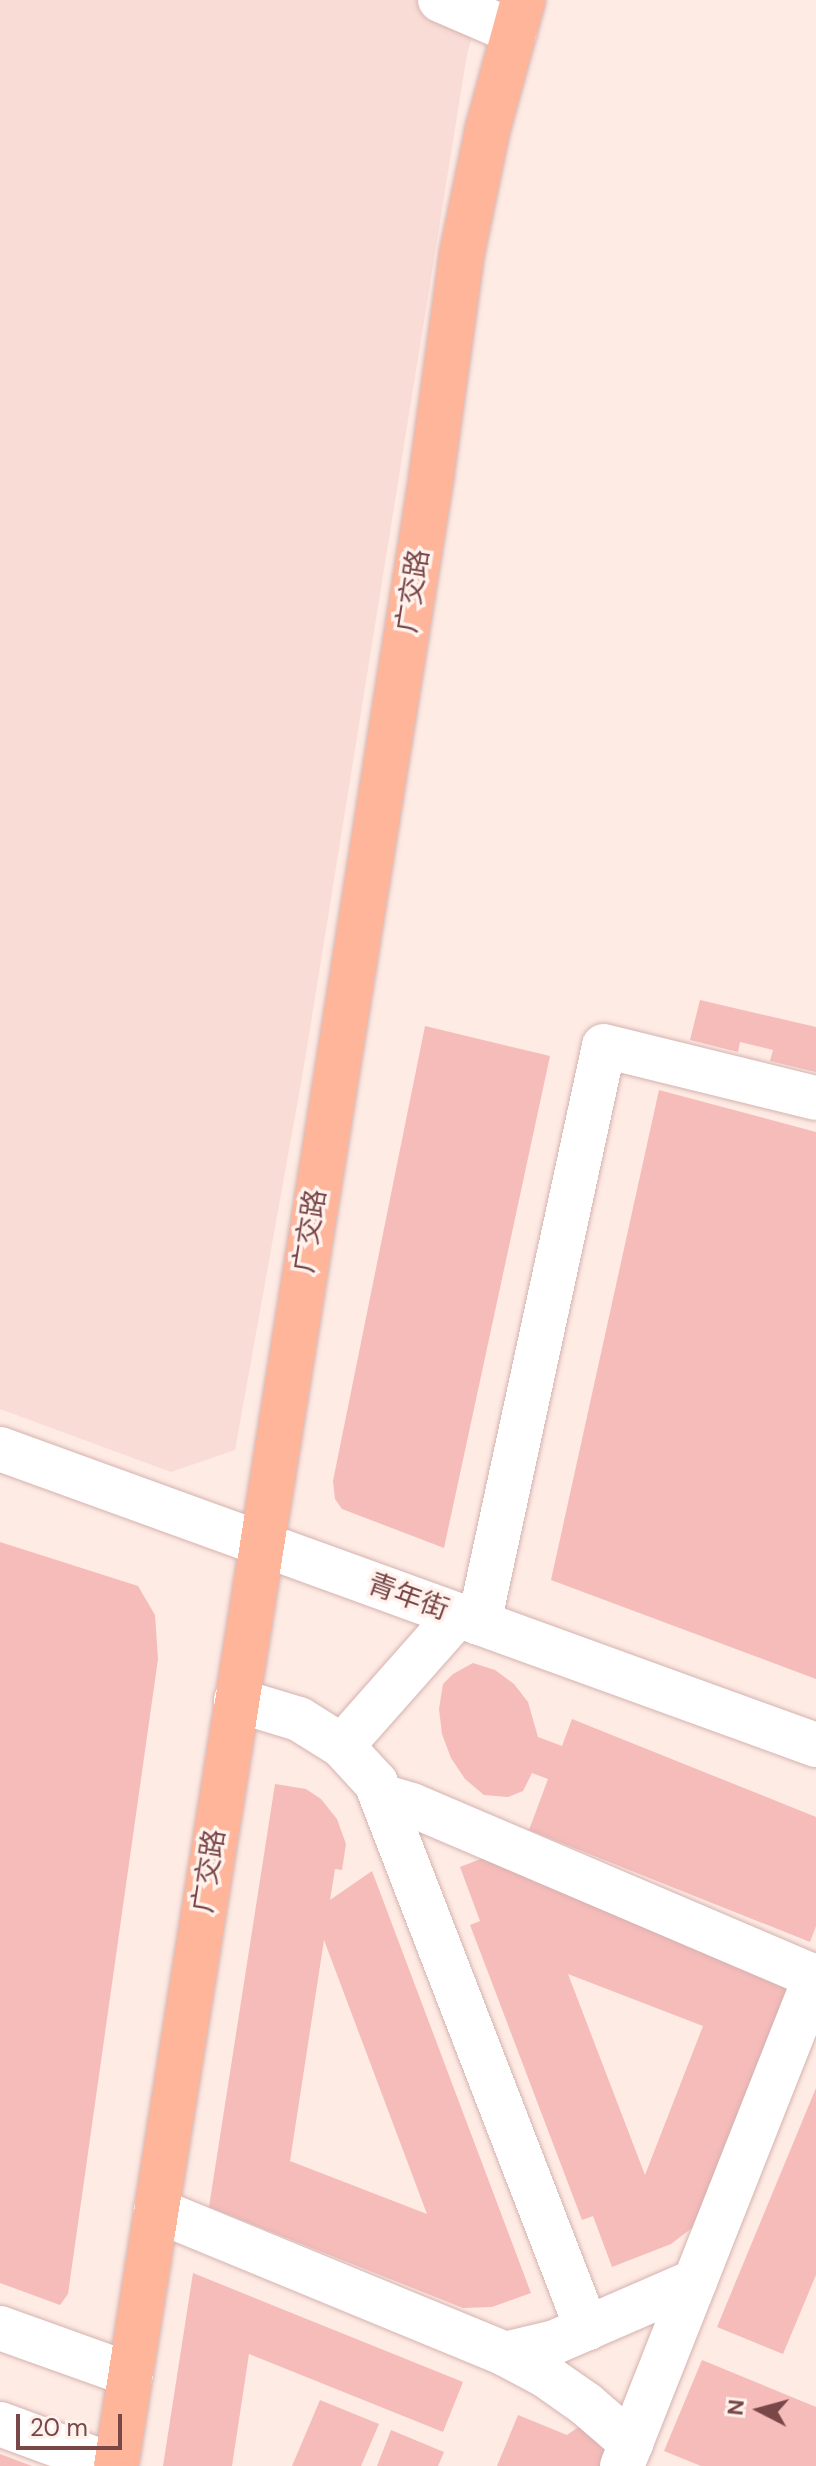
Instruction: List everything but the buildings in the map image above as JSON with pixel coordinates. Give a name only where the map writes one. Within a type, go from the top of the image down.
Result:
[{"type":"main road","name":"广交路","points":[[115,2466],[431,479],[462,253],[488,128],[518,16]]},
{"type":"street","points":[[440,0],[518,16]]},
{"type":"street","points":[[342,1746],[468,1619],[604,1046],[816,1098]]},
{"type":"street","name":"青年街","points":[[0,1449],[816,1745]]},
{"type":"street","points":[[236,1700],[299,1719],[342,1746],[376,1783],[587,2329]]},
{"type":"street","points":[[382,1796],[412,1805],[816,1977],[626,2455]]},
{"type":"street","points":[[156,2210],[505,2354],[546,2376],[586,2404],[626,2455]]},
{"type":"street","points":[[505,2354],[587,2329],[695,2281]]},
{"type":"street","points":[[0,2328],[131,2375]]},
{"type":"street","points":[[0,2424],[115,2466]]},
{"type":"shaded area","points":[[0,0],[483,0],[467,54],[304,1066],[235,1450],[171,1472],[0,1409]]}]
